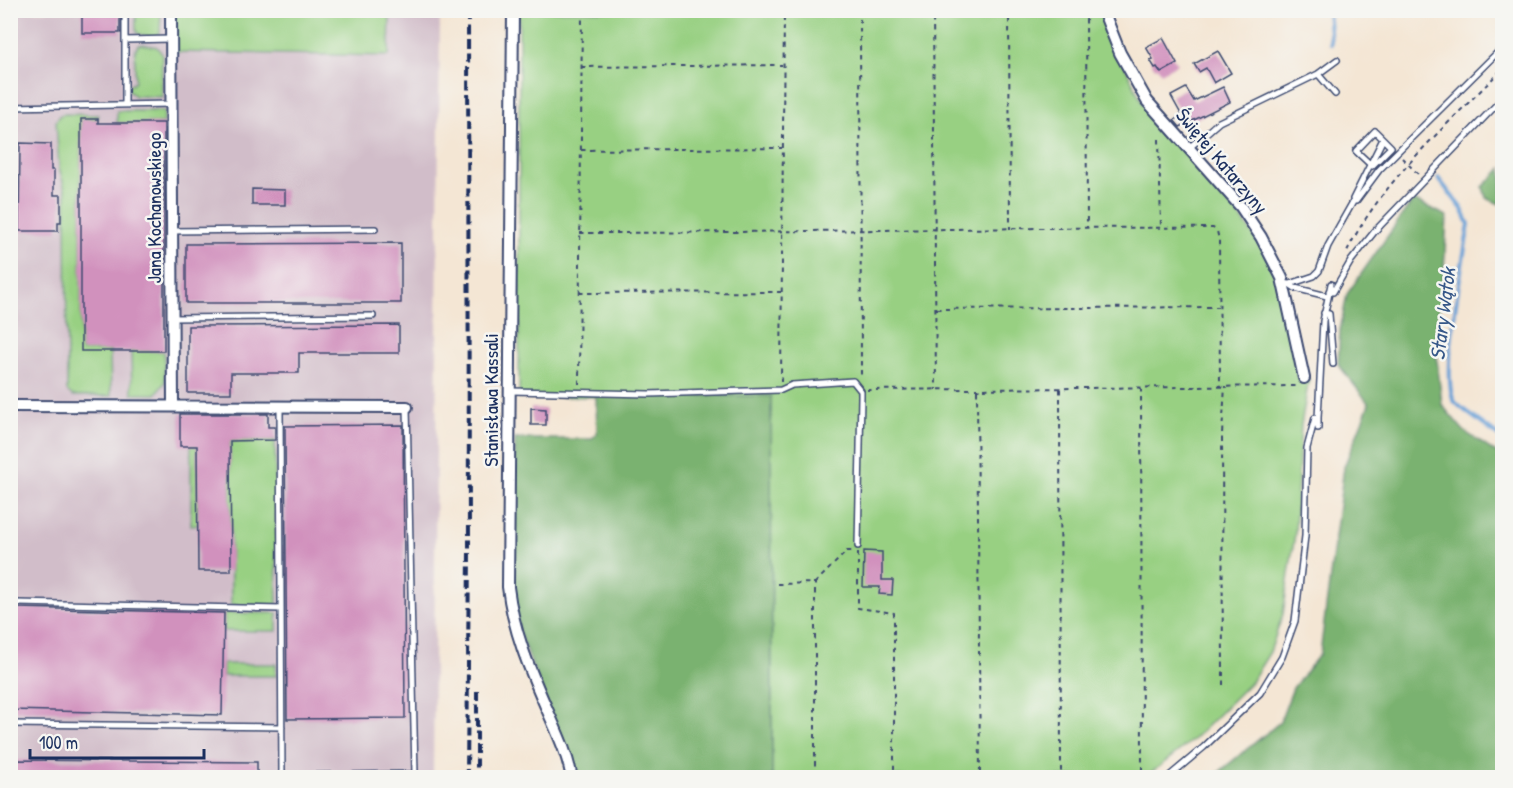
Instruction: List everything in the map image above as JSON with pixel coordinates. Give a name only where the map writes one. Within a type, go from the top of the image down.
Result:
[{"type":"street","name":"Jana Kochanowskiego","points":[[171,10],[173,406]]},
{"type":"street","name":"Stanisława Kassali","points":[[513,10],[508,587],[511,614],[518,638],[559,735],[572,777]]},
{"type":"street","name":"Świętej Katarzyny","points":[[1103,10],[1120,53],[1147,101],[1241,207],[1286,281],[1304,378]]},
{"type":"street","points":[[10,406],[407,407]]},
{"type":"lane","points":[[125,10],[125,105]]},
{"type":"lane","points":[[125,40],[171,39]]},
{"type":"lane","points":[[1354,200],[1356,201],[1379,170],[1503,48]]},
{"type":"lane","points":[[1189,148],[1219,122],[1318,74],[1337,60]]},
{"type":"lane","points":[[1318,74],[1335,94]]},
{"type":"lane","points":[[1286,281],[1295,288],[1333,292],[1351,261],[1375,231],[1503,99]]},
{"type":"lane","points":[[10,106],[171,104]]},
{"type":"lane","points":[[1375,131],[1391,147],[1371,165],[1356,151],[1375,131]]},
{"type":"lane","points":[[1286,281],[1314,276],[1319,271],[1328,246],[1354,200],[1383,139]]},
{"type":"lane","points":[[172,231],[375,230]]},
{"type":"lane","points":[[1318,428],[1324,313],[1329,290]]},
{"type":"lane","points":[[1324,313],[1329,314],[1333,364]]},
{"type":"lane","points":[[172,318],[373,316]]},
{"type":"lane","points":[[509,391],[650,394],[781,390],[792,385],[853,381],[864,391],[858,546]]},
{"type":"lane","points":[[280,405],[282,777],[415,774],[407,407]]},
{"type":"lane","points":[[1167,777],[1204,747],[1260,693],[1282,657],[1295,621],[1305,536],[1307,448],[1315,418],[1318,418]]},
{"type":"lane","points":[[17,603],[280,609]]},
{"type":"lane","points":[[10,724],[282,727]]},
{"type":"path","points":[[579,393],[582,10]]},
{"type":"path","points":[[781,390],[784,10]]},
{"type":"path","points":[[860,10],[860,230],[864,391],[1295,387],[1303,383],[1304,378]]},
{"type":"path","points":[[933,10],[936,390]]},
{"type":"path","points":[[1009,10],[1010,229]]},
{"type":"path","points":[[1086,10],[1087,227]]},
{"type":"path","points":[[581,67],[783,65]]},
{"type":"path","points":[[1345,256],[1371,211],[1389,186],[1503,69]]},
{"type":"path","points":[[1159,139],[1161,228]]},
{"type":"path","points":[[581,150],[783,148]]},
{"type":"path","points":[[1400,155],[1422,178]]},
{"type":"path","points":[[580,232],[1213,228],[1217,231],[1219,240],[1220,386]]},
{"type":"path","points":[[579,293],[782,292]]},
{"type":"path","points":[[936,309],[1218,307]]},
{"type":"path","points":[[1223,685],[1222,434],[1225,386]]},
{"type":"path","points":[[1141,388],[1142,774]]},
{"type":"path","points":[[1060,389],[1061,777]]},
{"type":"path","points":[[977,390],[980,777]]},
{"type":"path","points":[[777,584],[814,583],[847,551],[858,550],[858,608],[894,613],[894,777]]},
{"type":"path","points":[[814,583],[815,777]]},
{"type":"shaded area","points":[[10,11],[440,11],[433,777],[11,777]]},
{"type":"green space","points":[[136,11],[161,11],[160,33],[152,37],[138,34]]},
{"type":"green space","points":[[174,11],[390,11],[389,56],[174,52]]},
{"type":"green space","points":[[519,11],[1099,11],[1143,104],[1242,219],[1261,246],[1273,270],[1287,318],[1298,378],[1309,379],[1301,425],[1295,534],[1283,614],[1270,652],[1251,682],[1194,739],[1146,777],[772,777],[771,396],[519,397]]},
{"type":"green space","points":[[138,45],[157,47],[162,54],[162,97],[135,96],[129,91],[128,87],[135,81],[135,51]]},
{"type":"green space","points":[[117,111],[164,111],[164,123],[117,123]]},
{"type":"green space","points":[[60,115],[98,115],[98,119],[81,119],[81,351],[110,351],[111,396],[73,396],[67,391],[66,193],[59,167],[56,121]]},
{"type":"green space","points":[[1502,168],[1502,205],[1486,198],[1483,187]]},
{"type":"green space","points":[[1413,200],[1447,216],[1444,271],[1435,342],[1442,405],[1464,431],[1502,457],[1502,777],[1213,777],[1280,722],[1293,688],[1320,654],[1344,467],[1369,404],[1338,364],[1340,330],[1347,294]]},
{"type":"green space","points":[[131,351],[164,351],[165,382],[156,394],[132,394]]},
{"type":"green space","points":[[596,396],[771,396],[772,777],[575,777],[520,634],[514,610],[515,439],[591,439],[597,434]]},
{"type":"green space","points":[[275,440],[277,605],[231,605],[230,441]]},
{"type":"green space","points":[[191,446],[197,446],[198,525],[191,525]]},
{"type":"green space","points":[[224,613],[277,613],[277,631],[224,631]]},
{"type":"green space","points":[[223,664],[276,664],[276,676],[223,676]]},
{"type":"building","points":[[82,10],[120,10],[120,33],[82,33]]},
{"type":"building","points":[[1163,38],[1177,64],[1161,73],[1150,60],[1153,59],[1146,47]]},
{"type":"building","points":[[1218,51],[1231,73],[1214,83],[1206,68],[1199,72],[1194,64]]},
{"type":"building","points":[[1223,87],[1230,102],[1180,127],[1174,120],[1182,116],[1171,96],[1186,88],[1194,101]]},
{"type":"building","points":[[81,119],[98,119],[98,123],[164,123],[164,351],[81,351]]},
{"type":"building","points":[[20,143],[51,144],[54,195],[61,195],[61,222],[58,222],[58,231],[19,231]]},
{"type":"building","points":[[252,189],[285,190],[285,205],[252,205]]},
{"type":"building","points":[[401,243],[401,303],[186,303],[186,244]]},
{"type":"building","points":[[399,325],[399,353],[299,353],[299,373],[231,373],[231,393],[188,393],[188,326]]},
{"type":"building","points":[[531,408],[546,409],[546,425],[531,425]]},
{"type":"building","points":[[180,414],[268,414],[268,427],[275,427],[275,440],[230,441],[231,571],[198,571],[197,446],[180,446]]},
{"type":"building","points":[[403,425],[405,718],[287,719],[285,426]]},
{"type":"building","points":[[864,551],[882,552],[882,580],[893,580],[892,595],[879,594],[880,587],[863,587]]},
{"type":"building","points":[[10,606],[224,613],[222,715],[10,710]]},
{"type":"building","points":[[10,760],[257,762],[257,777],[10,777]]},
{"type":"waterway","name":"Stary Wątok","points":[[1328,10],[1331,44]]},
{"type":"waterway","name":"Stary Wątok","points":[[1438,178],[1462,209],[1469,224],[1451,344],[1451,389],[1455,402],[1459,406],[1502,439]]},
{"type":"railway","points":[[467,778],[468,10]]},
{"type":"railway","points":[[477,691],[477,778]]}]
